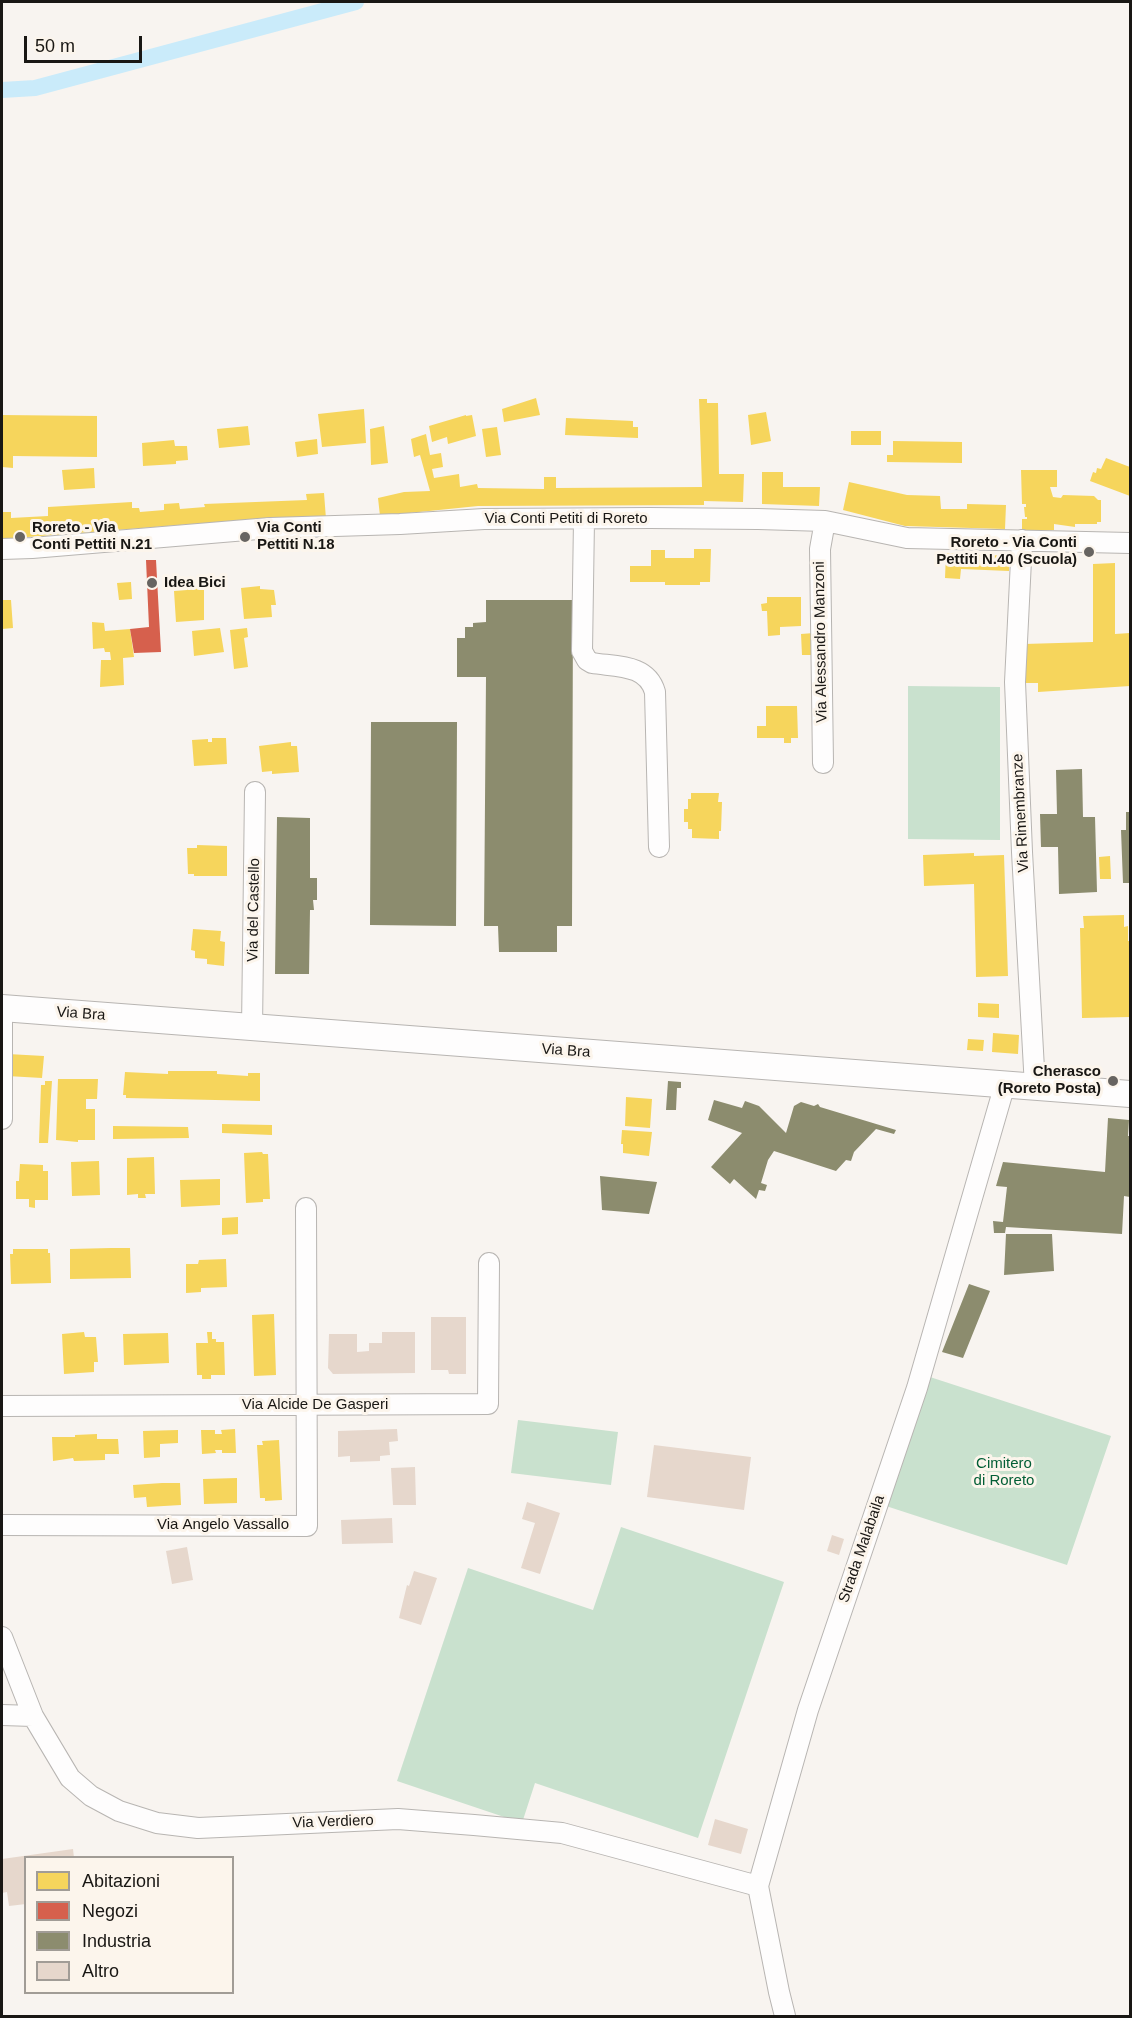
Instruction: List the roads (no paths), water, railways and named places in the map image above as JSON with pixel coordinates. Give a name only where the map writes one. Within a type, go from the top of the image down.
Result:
[{"type":"main road","name":"Via Bra","points":[[2,1008],[1131,1094]]},
{"type":"street","name":"Via Conti Petiti di Roreto","points":[[2,549],[270,528],[484,519],[825,521],[907,538],[1131,543]]},
{"type":"street","points":[[584,520],[582,651],[587,660],[592,663],[637,670],[652,682],[655,692],[659,847]]},
{"type":"street","name":"Via Alessandro Manzoni","points":[[824,763],[820,549],[825,521]]},
{"type":"street","name":"Via Rimembranze","points":[[1022,540],[1015,682],[1035,1087]]},
{"type":"street","name":"Via del Castello","points":[[252,1028],[255,792]]},
{"type":"street","points":[[2,1008],[2,1119]]},
{"type":"street","name":"Strada Malabaila","points":[[785,2016],[778,1992],[758,1886],[808,1710],[917,1388],[1005,1084]]},
{"type":"street","name":"Via Angelo Vassallo","points":[[2,1524],[307,1526],[306,1208]]},
{"type":"street","name":"Via Alcide De Gasperi","points":[[2,1406],[488,1404],[489,1263]]},
{"type":"street","name":"Via Verdiero","points":[[2,1637],[33,1716],[69,1778],[91,1796],[119,1811],[157,1823],[198,1828],[398,1820],[562,1833],[758,1886]]},
{"type":"street","points":[[2,1715],[33,1716]]},
{"type":"waterway","points":[[2,90],[35,88],[356,2]]},
{"type":"place","name":"Roreto - Via Conti Pettiti N.21","points":[[20,537]]},
{"type":"place","name":"Via Conti Pettiti N.18","points":[[245,537]]},
{"type":"place","name":"Roreto - Via Conti Pettiti N.40 (Scuola)","points":[[1089,552]]},
{"type":"place","name":"Idea Bici","points":[[152,583]]},
{"type":"place","name":"Cherasco (Roreto Posta)","points":[[1113,1081]]},
{"type":"park label","name":"Cimitero di Roreto","points":[[1004,1472]]}]
